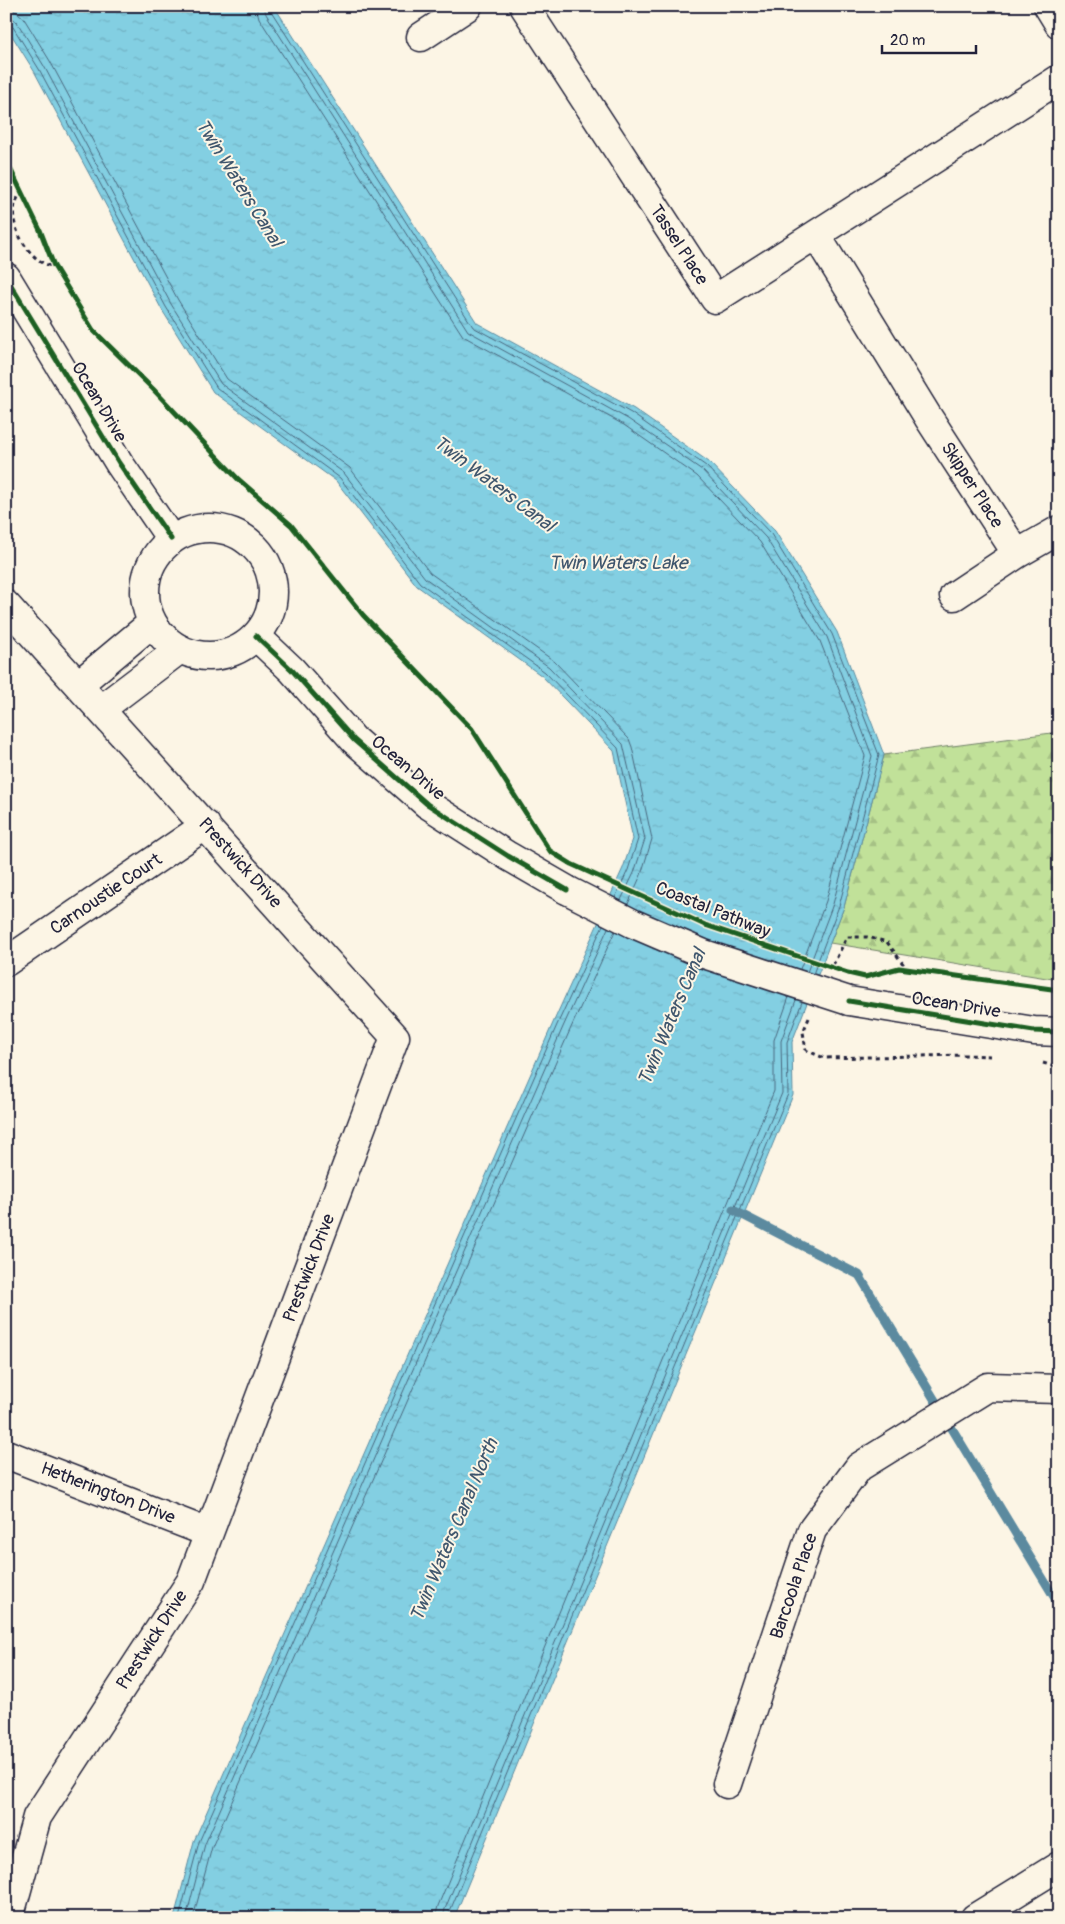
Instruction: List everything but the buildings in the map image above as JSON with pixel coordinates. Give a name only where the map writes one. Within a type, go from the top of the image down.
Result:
[{"type":"street","points":[[421,37],[468,6]]},
{"type":"street","name":"Tassel Place","points":[[524,6],[715,299],[1059,79]]},
{"type":"street","points":[[1048,6],[1059,24]]},
{"type":"street","name":"Skipper Place","points":[[816,235],[928,417],[1017,554]]},
{"type":"street","name":"Ocean Drive","points":[[6,277],[119,463],[172,539]]},
{"type":"street","points":[[211,527],[232,531],[250,542],[264,557],[272,577],[274,598],[268,618],[256,636],[240,648],[220,655],[199,656],[180,649],[164,638],[152,622],[144,593],[146,577],[151,563],[160,550],[172,539],[190,530],[211,527]]},
{"type":"street","points":[[954,596],[1017,554],[1059,530]]},
{"type":"street","name":"Prestwick Drive","points":[[6,604],[395,1037],[191,1581],[37,1817],[8,1918]]},
{"type":"street","points":[[79,684],[152,622]]},
{"type":"street","name":"Ocean Drive","points":[[256,636],[292,670],[354,740],[427,804],[508,856],[567,890],[634,924],[704,954],[849,1001],[1034,1031],[1059,1032]]},
{"type":"street","points":[[101,709],[180,649]]},
{"type":"street","name":"Carnoustie Court","points":[[6,962],[206,825]]},
{"type":"street","name":"Barcoola Place","points":[[727,1784],[812,1530],[859,1467],[988,1387],[1059,1389]]},
{"type":"street","name":"Hetherington Drive","points":[[6,1454],[209,1533]]},
{"type":"street","points":[[975,1918],[1059,1866]]},
{"type":"path","points":[[17,182],[25,198]]},
{"type":"path","points":[[21,190],[13,210],[17,232],[30,254],[47,266],[54,266]]},
{"type":"path","points":[[50,257],[58,274]]},
{"type":"path","points":[[830,967],[839,970]]},
{"type":"path","points":[[899,968],[915,970]]},
{"type":"green space","points":[[1059,732],[1059,980],[830,943],[844,907],[884,755]]},
{"type":"water","name":"Twin Waters Lake","points":[[6,6],[274,6],[477,323],[634,409],[709,462],[775,531],[837,632],[884,755],[844,907],[792,1042],[793,1095],[454,1918],[174,1918],[194,1841],[553,1023],[623,868],[633,839],[614,751],[542,676],[417,586],[336,481],[213,392],[162,310],[34,71],[6,26]]},
{"type":"waterway","points":[[733,1210],[859,1275],[1059,1605]]},
{"type":"cycle path","name":"Coastal Pathway","points":[[6,160],[40,230],[54,266],[93,330],[153,389],[238,479],[291,525],[363,615],[472,729],[550,851],[571,864],[705,925],[848,973],[865,977],[899,968],[1059,990]]},
{"type":"cycle path","points":[[6,277],[119,463],[171,539]]},
{"type":"cycle path","points":[[256,636],[292,670],[354,740],[427,804],[508,856],[567,890]]},
{"type":"cycle path","points":[[849,1001],[1034,1031],[1059,1032]]},
{"type":"water label","name":"Twin Waters Canal","points":[[239,183]]},
{"type":"water label","name":"Twin Waters Canal","points":[[494,484]]},
{"type":"water label","name":"Twin Waters Canal","points":[[672,1017]]},
{"type":"water label","name":"Twin Waters Canal North","points":[[454,1530]]}]
